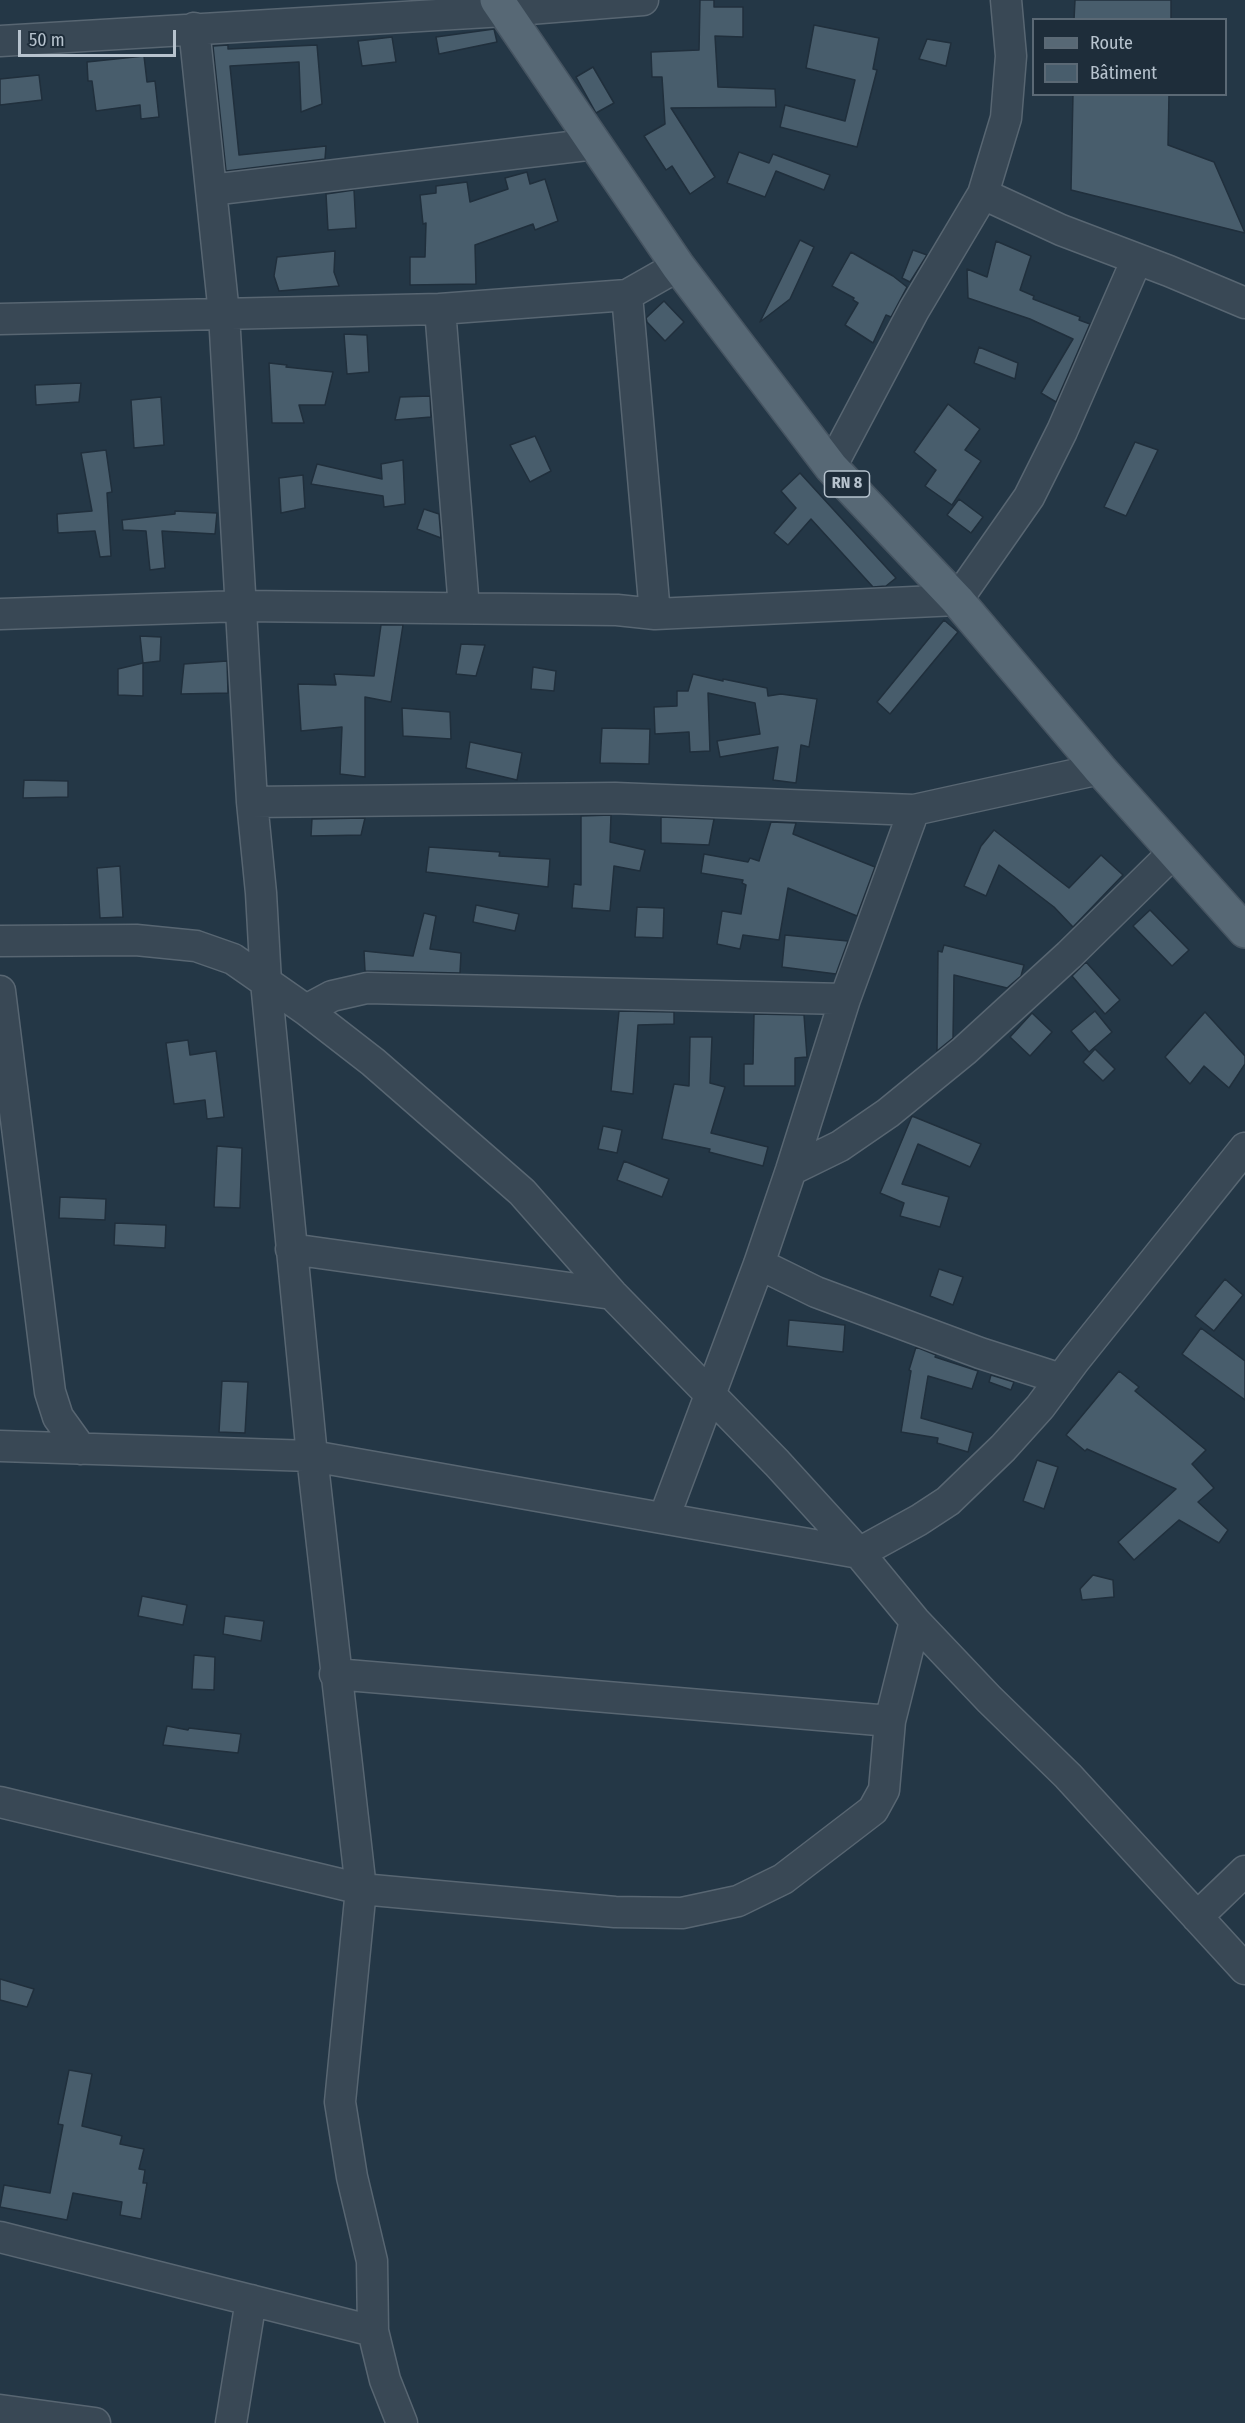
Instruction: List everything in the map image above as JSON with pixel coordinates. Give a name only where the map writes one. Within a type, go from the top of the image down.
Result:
[{"type":"main road","name":"RN 8","points":[[501,5],[678,266],[831,467],[957,600],[1100,769],[1245,931]]},
{"type":"street","points":[[0,41],[501,5],[643,0]]},
{"type":"street","points":[[831,467],[914,310],[983,194],[1005,118],[1011,56],[1006,0]]},
{"type":"street","points":[[194,28],[224,314],[252,802],[261,893],[266,982],[312,1456],[361,1889],[340,2102],[352,2177],[372,2261],[373,2331],[385,2380],[402,2423]]},
{"type":"street","points":[[211,190],[595,144]]},
{"type":"street","points":[[983,194],[1061,230],[1245,303]]},
{"type":"street","points":[[0,614],[242,606],[617,610],[655,614],[957,600],[1029,497],[1062,430],[1137,259]]},
{"type":"street","points":[[0,319],[440,309],[627,295],[678,266]]},
{"type":"street","points":[[627,295],[655,614]]},
{"type":"street","points":[[440,309],[464,608]]},
{"type":"street","points":[[252,802],[615,798],[914,810],[1100,769]]},
{"type":"street","points":[[664,1518],[759,1264],[845,999],[914,810]]},
{"type":"street","points":[[791,1170],[840,1146],[878,1120],[964,1051],[1069,955],[1175,851]]},
{"type":"street","points":[[0,941],[136,940],[196,946],[233,959],[306,1010],[373,1062],[522,1192],[612,1294],[777,1463],[859,1553],[915,1621],[989,1699],[1068,1776],[1245,1970]]},
{"type":"street","points":[[306,1010],[332,996],[367,988],[845,999]]},
{"type":"street","points":[[0,991],[12,1183],[50,1392],[58,1417],[81,1449]]},
{"type":"street","points":[[0,1446],[312,1456],[859,1553],[948,1501],[1003,1448],[1040,1407],[1245,1148]]},
{"type":"street","points":[[291,1249],[612,1294]]},
{"type":"street","points":[[759,1264],[816,1293],[980,1353],[1061,1379]]},
{"type":"street","points":[[0,1802],[361,1889],[615,1912],[682,1913],[738,1901],[783,1879],[873,1810],[884,1790],[890,1722],[915,1621]]},
{"type":"street","points":[[335,1674],[890,1722]]},
{"type":"street","points":[[1197,1917],[1245,1871]]},
{"type":"street","points":[[0,2237],[373,2331]]},
{"type":"street","points":[[231,2423],[251,2300]]},
{"type":"street","points":[[0,2410],[95,2423]]},
{"type":"building","points":[[700,0],[714,0],[714,7],[743,7],[743,37],[715,36],[718,87],[775,89],[776,107],[671,108],[715,177],[690,194],[672,166],[666,170],[644,136],[665,124],[662,77],[652,77],[651,52],[699,50]]},
{"type":"building","points":[[1075,0],[1171,0],[1171,18],[1074,18]]},
{"type":"building","points":[[814,25],[879,38],[873,69],[877,70],[857,147],[780,127],[785,105],[845,121],[855,80],[806,68]]},
{"type":"building","points":[[494,29],[497,42],[439,54],[436,37]]},
{"type":"building","points":[[392,37],[396,62],[362,66],[358,41]]},
{"type":"building","points":[[927,39],[951,43],[946,66],[919,59]]},
{"type":"building","points":[[228,45],[228,49],[317,45],[322,104],[301,112],[299,62],[230,66],[239,155],[326,146],[325,159],[226,171],[213,46]]},
{"type":"building","points":[[144,56],[147,82],[155,81],[159,117],[141,119],[140,105],[96,111],[92,81],[88,81],[87,62]]},
{"type":"building","points":[[593,67],[614,103],[596,113],[576,77]]},
{"type":"building","points":[[39,75],[42,100],[0,105],[0,79]]},
{"type":"building","points":[[1073,96],[1169,96],[1168,145],[1214,162],[1245,233],[1071,190]]},
{"type":"building","points":[[739,152],[769,163],[773,154],[830,175],[824,190],[776,171],[765,197],[727,183]]},
{"type":"building","points":[[527,172],[530,184],[545,179],[558,221],[535,230],[533,224],[475,245],[476,284],[410,285],[410,257],[425,257],[426,223],[423,224],[420,195],[436,193],[436,186],[467,182],[470,202],[508,189],[505,178]]},
{"type":"building","points":[[354,190],[356,228],[328,230],[326,194]]},
{"type":"building","points":[[800,240],[814,247],[790,299],[760,322]]},
{"type":"building","points":[[996,241],[1031,256],[1020,290],[1034,296],[1033,299],[1080,317],[1079,320],[1090,324],[1056,402],[1041,393],[1073,339],[1030,319],[968,298],[967,269],[987,277]]},
{"type":"building","points":[[913,250],[927,255],[910,282],[902,278]]},
{"type":"building","points":[[335,251],[334,272],[339,286],[279,291],[274,276],[277,257]]},
{"type":"building","points":[[851,252],[893,276],[907,287],[891,317],[886,315],[873,343],[845,325],[858,303],[853,300],[854,298],[832,286]]},
{"type":"building","points":[[664,301],[684,322],[665,341],[646,318]]},
{"type":"building","points":[[344,334],[367,335],[369,372],[347,374]]},
{"type":"building","points":[[979,347],[1018,363],[1015,379],[974,363]]},
{"type":"building","points":[[269,363],[333,372],[325,405],[299,405],[304,423],[272,423]]},
{"type":"building","points":[[81,383],[79,402],[36,405],[35,385]]},
{"type":"building","points":[[430,396],[431,417],[395,420],[400,397]]},
{"type":"building","points":[[161,397],[164,445],[134,448],[131,400]]},
{"type":"building","points":[[948,404],[980,429],[965,450],[981,461],[952,505],[925,486],[936,470],[914,452]]},
{"type":"building","points":[[535,436],[551,471],[530,482],[510,445]]},
{"type":"building","points":[[1135,442],[1158,450],[1126,516],[1104,507]]},
{"type":"building","points":[[106,450],[112,492],[107,493],[111,556],[100,557],[95,531],[58,533],[57,514],[92,511],[81,453]]},
{"type":"building","points":[[403,460],[405,504],[384,507],[383,496],[311,484],[317,464],[382,479],[381,464]]},
{"type":"building","points":[[800,473],[896,578],[886,586],[873,587],[811,519],[788,545],[774,533],[796,508],[781,491]]},
{"type":"building","points":[[303,475],[305,508],[281,513],[279,478]]},
{"type":"building","points":[[959,499],[983,517],[971,533],[947,515]]},
{"type":"building","points":[[424,509],[439,514],[441,538],[417,529]]},
{"type":"building","points":[[175,511],[217,513],[215,534],[162,531],[165,568],[150,570],[146,531],[123,530],[122,520],[175,514]]},
{"type":"building","points":[[944,620],[958,632],[890,714],[877,702]]},
{"type":"building","points":[[381,625],[403,625],[391,702],[365,697],[365,777],[340,774],[342,727],[301,731],[298,684],[336,685],[334,674],[374,676]]},
{"type":"building","points":[[140,636],[161,637],[160,661],[143,663]]},
{"type":"building","points":[[461,644],[485,645],[476,676],[456,674]]},
{"type":"building","points":[[227,661],[228,693],[181,694],[184,664]]},
{"type":"building","points":[[143,663],[143,696],[118,695],[118,669]]},
{"type":"building","points":[[533,667],[556,671],[554,691],[531,689]]},
{"type":"building","points":[[693,674],[767,688],[768,696],[781,694],[817,699],[809,747],[801,745],[796,783],[773,780],[778,747],[720,757],[717,741],[760,734],[755,703],[708,693],[710,751],[690,752],[689,732],[655,734],[654,707],[677,706],[677,691],[688,691]]},
{"type":"building","points":[[402,708],[450,712],[451,739],[403,736]]},
{"type":"building","points":[[602,728],[650,729],[649,764],[600,763]]},
{"type":"building","points":[[470,742],[522,753],[517,780],[466,768]]},
{"type":"building","points":[[24,780],[68,781],[68,797],[23,798]]},
{"type":"building","points":[[611,815],[610,842],[645,850],[640,871],[614,866],[610,911],[572,908],[574,884],[581,885],[581,816]]},
{"type":"building","points":[[661,817],[714,819],[709,845],[661,843]]},
{"type":"building","points":[[365,818],[361,835],[311,836],[312,819]]},
{"type":"building","points":[[771,822],[796,823],[793,834],[875,867],[857,916],[788,888],[779,940],[743,935],[740,949],[717,944],[722,911],[741,914],[746,885],[742,883],[743,880],[701,873],[704,854],[748,862],[750,858],[759,861]]},
{"type":"building","points":[[994,830],[1069,888],[1101,855],[1123,875],[1073,927],[1054,907],[999,865],[986,896],[964,886],[981,846]]},
{"type":"building","points":[[429,847],[500,852],[499,856],[550,859],[548,887],[426,872]]},
{"type":"building","points":[[120,866],[123,917],[100,918],[97,868]]},
{"type":"building","points":[[476,905],[519,914],[515,931],[473,922]]},
{"type":"building","points":[[637,907],[664,908],[663,938],[635,937]]},
{"type":"building","points":[[1150,910],[1189,950],[1172,966],[1133,926]]},
{"type":"building","points":[[424,913],[436,916],[430,949],[461,953],[460,973],[365,971],[364,951],[413,956]]},
{"type":"building","points":[[785,935],[848,941],[836,974],[782,967]]},
{"type":"building","points":[[944,945],[1024,965],[1021,976],[1007,988],[954,975],[953,1038],[937,1051],[938,951],[942,952]]},
{"type":"building","points":[[1086,962],[1120,1000],[1105,1014],[1072,976]]},
{"type":"building","points":[[619,1011],[674,1012],[674,1024],[638,1025],[633,1094],[611,1091]]},
{"type":"building","points":[[1095,1011],[1112,1032],[1089,1052],[1071,1031]]},
{"type":"building","points":[[1205,1012],[1245,1056],[1245,1064],[1229,1088],[1204,1066],[1190,1084],[1165,1057]]},
{"type":"building","points":[[1032,1013],[1052,1032],[1030,1056],[1010,1037]]},
{"type":"building","points":[[754,1014],[804,1015],[807,1057],[795,1058],[795,1086],[744,1086],[744,1064],[753,1064]]},
{"type":"building","points":[[690,1037],[712,1037],[710,1083],[725,1087],[711,1133],[768,1147],[763,1166],[709,1152],[710,1149],[662,1139],[674,1084],[689,1086]]},
{"type":"building","points":[[188,1040],[190,1055],[216,1051],[224,1117],[207,1119],[205,1100],[174,1104],[166,1043]]},
{"type":"building","points":[[1095,1049],[1115,1069],[1103,1081],[1083,1062]]},
{"type":"building","points":[[912,1116],[981,1144],[970,1167],[918,1144],[902,1184],[949,1197],[940,1227],[900,1216],[904,1203],[880,1193]]},
{"type":"building","points":[[603,1126],[622,1130],[617,1153],[598,1149]]},
{"type":"building","points":[[217,1146],[242,1148],[240,1208],[214,1207]]},
{"type":"building","points":[[624,1161],[669,1179],[662,1197],[617,1180]]},
{"type":"building","points":[[60,1197],[106,1199],[105,1220],[59,1218]]},
{"type":"building","points":[[115,1223],[166,1225],[165,1248],[114,1245]]},
{"type":"building","points":[[939,1269],[963,1277],[953,1305],[930,1296]]},
{"type":"building","points":[[1225,1279],[1243,1295],[1214,1331],[1195,1316]]},
{"type":"building","points":[[789,1320],[845,1325],[843,1352],[787,1346]]},
{"type":"building","points":[[1201,1328],[1245,1361],[1245,1400],[1182,1354]]},
{"type":"building","points":[[916,1347],[936,1355],[935,1357],[978,1371],[972,1389],[928,1376],[921,1418],[973,1433],[968,1452],[937,1443],[938,1438],[901,1432],[911,1371],[909,1370]]},
{"type":"building","points":[[1119,1371],[1139,1387],[1135,1391],[1206,1450],[1192,1464],[1214,1488],[1198,1502],[1228,1530],[1219,1543],[1179,1520],[1134,1560],[1118,1542],[1176,1489],[1087,1449],[1085,1451],[1066,1435]]},
{"type":"building","points":[[991,1375],[1014,1382],[1011,1390],[989,1382]]},
{"type":"building","points":[[222,1381],[248,1382],[245,1433],[219,1432]]},
{"type":"building","points":[[1037,1460],[1058,1467],[1044,1509],[1023,1501]]},
{"type":"building","points":[[1093,1575],[1113,1580],[1114,1597],[1082,1600],[1080,1589]]},
{"type":"building","points":[[142,1596],[187,1605],[183,1625],[138,1616]]},
{"type":"building","points":[[225,1616],[264,1621],[261,1641],[223,1634]]},
{"type":"building","points":[[194,1655],[215,1657],[214,1690],[192,1689]]},
{"type":"building","points":[[167,1726],[241,1734],[238,1753],[163,1745]]},
{"type":"building","points":[[0,1979],[34,1989],[27,2007],[0,2000]]},
{"type":"building","points":[[69,2070],[92,2074],[82,2126],[122,2136],[120,2144],[144,2149],[139,2169],[145,2170],[143,2183],[147,2183],[141,2219],[120,2215],[122,2202],[73,2193],[67,2220],[0,2207],[4,2185],[50,2193],[63,2125],[58,2124]]}]
